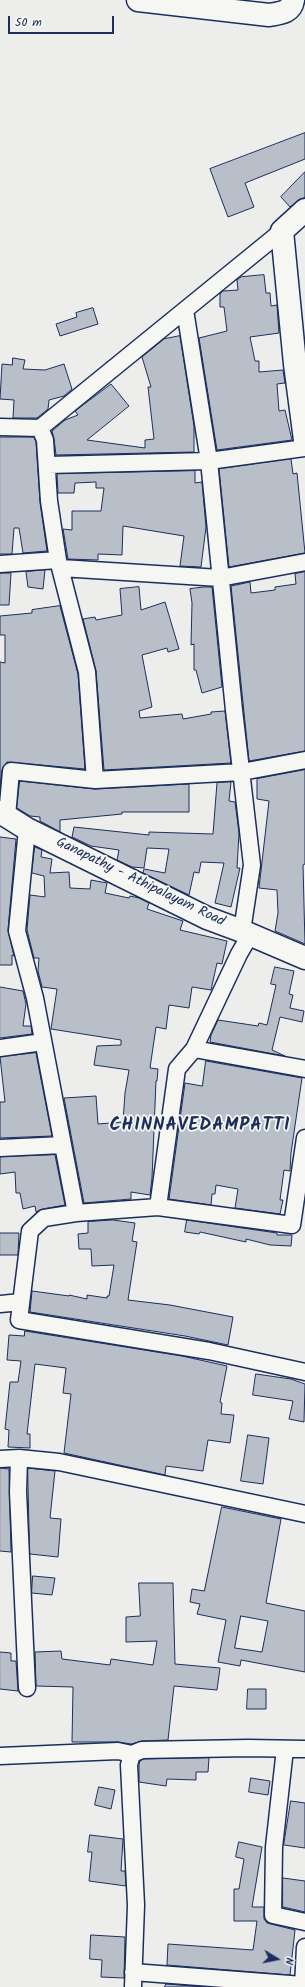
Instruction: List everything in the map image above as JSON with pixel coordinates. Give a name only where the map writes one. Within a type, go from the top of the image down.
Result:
[{"type":"street","points":[[138,0],[269,15],[288,11],[297,6]]},
{"type":"street","points":[[0,428],[40,428],[282,231],[305,210]]},
{"type":"street","points":[[282,231],[300,363],[305,440]]},
{"type":"street","points":[[158,1207],[177,1069],[194,1049],[246,933],[252,865],[220,578],[209,461],[185,310]]},
{"type":"street","points":[[40,428],[45,440],[48,465],[49,501],[59,564],[87,672],[96,780]]},
{"type":"street","points":[[48,465],[209,461],[305,448]]},
{"type":"street","points":[[0,564],[59,564],[220,578],[305,562]]},
{"type":"street","points":[[4,814],[11,771],[96,780],[242,772],[305,760]]},
{"type":"street","name":"Ganapathy - Athipalayam Road","points":[[4,814],[27,829],[207,918],[305,958]]},
{"type":"street","points":[[27,829],[17,931],[35,998],[76,1213]]},
{"type":"street","points":[[0,1048],[43,1042]]},
{"type":"street","points":[[194,1049],[305,1069]]},
{"type":"street","points":[[305,1138],[298,1227],[158,1207],[76,1213],[44,1218],[30,1231],[19,1320],[209,1351],[305,1372]]},
{"type":"street","points":[[0,1148],[63,1145]]},
{"type":"street","points":[[0,1304],[22,1302]]},
{"type":"street","points":[[0,1459],[19,1458],[59,1462],[305,1514]]},
{"type":"street","points":[[19,1458],[27,1688]]},
{"type":"street","points":[[285,1748],[274,1847],[272,1915],[305,1922]]},
{"type":"street","points":[[0,1756],[118,1751],[132,1754],[142,1750],[305,1749]]},
{"type":"street","points":[[132,1754],[129,1765],[136,1905],[133,1979],[303,1986],[305,1947]]},
{"type":"building","points":[[305,133],[305,159],[245,183],[254,207],[228,217],[210,169]]},
{"type":"building","points":[[305,172],[305,197],[290,207],[281,197]]},
{"type":"building","points":[[264,275],[266,293],[270,293],[271,306],[277,305],[279,333],[250,337],[255,361],[259,361],[259,372],[283,370],[285,383],[277,384],[279,411],[285,410],[292,440],[217,450],[199,338],[227,331],[224,307],[220,307],[220,294],[223,291],[238,290],[237,280],[241,277]]},
{"type":"building","points":[[93,308],[98,324],[60,336],[56,324],[77,317],[76,313]]},
{"type":"building","points":[[180,336],[194,426],[194,452],[56,455],[52,431],[65,420],[78,415],[75,411],[111,384],[129,406],[87,440],[145,448],[145,440],[154,439],[148,387],[151,387],[142,357],[164,339]]},
{"type":"building","points":[[13,358],[25,360],[23,369],[45,370],[64,364],[72,389],[64,396],[49,400],[48,409],[37,418],[13,418],[14,400],[0,399],[2,364],[12,365]]},
{"type":"building","points":[[0,437],[34,437],[36,442],[40,502],[47,551],[23,553],[19,528],[14,528],[12,554],[0,554]]},
{"type":"building","points":[[291,459],[293,474],[297,473],[305,553],[229,567],[219,469]]},
{"type":"building","points":[[195,471],[195,483],[202,482],[206,527],[201,567],[180,566],[184,536],[123,526],[122,555],[98,554],[98,560],[68,559],[63,529],[72,530],[72,511],[101,511],[104,488],[96,488],[96,482],[75,483],[74,493],[58,493],[57,474]]},
{"type":"building","points":[[45,570],[43,589],[28,587],[26,572]]},
{"type":"building","points":[[305,572],[305,751],[249,761],[231,586],[250,582],[251,593],[275,590],[275,587],[296,584],[295,574]]},
{"type":"building","points":[[0,573],[11,573],[9,605],[0,605]]},
{"type":"building","points":[[139,587],[141,610],[165,602],[179,649],[168,652],[167,648],[142,655],[152,707],[139,711],[140,718],[182,714],[183,719],[211,714],[211,712],[225,711],[231,763],[104,770],[96,671],[83,619],[95,617],[96,620],[122,615],[120,589]]},
{"type":"building","points":[[212,587],[222,687],[202,693],[196,670],[194,670],[194,644],[191,645],[192,603],[190,589]]},
{"type":"building","points":[[60,606],[78,674],[85,769],[7,762],[2,770],[0,787],[0,662],[5,663],[5,635],[0,635],[0,616],[32,613],[32,610]]},
{"type":"building","points":[[305,770],[305,864],[303,865],[305,944],[275,931],[278,913],[277,890],[259,888],[269,801],[257,799],[257,779]]},
{"type":"building","points":[[20,781],[95,789],[189,784],[189,812],[122,812],[122,814],[60,820],[60,832],[40,821],[40,817],[30,816],[17,808]]},
{"type":"building","points":[[231,782],[229,801],[235,802],[239,833],[237,868],[240,868],[231,907],[215,903],[224,863],[201,862],[199,873],[194,872],[189,895],[143,873],[144,869],[165,873],[169,849],[147,848],[144,868],[132,867],[117,860],[119,850],[91,846],[72,837],[74,827],[149,835],[149,832],[213,834],[217,783]]},
{"type":"building","points":[[0,837],[16,839],[8,930],[14,956],[12,955],[12,965],[0,965]]},
{"type":"building","points":[[35,847],[42,850],[41,857],[52,859],[50,873],[69,872],[70,888],[90,889],[91,880],[107,883],[105,893],[129,898],[130,896],[139,898],[149,903],[147,909],[183,921],[180,930],[227,941],[222,964],[217,963],[211,990],[192,987],[189,1008],[169,1005],[166,1029],[156,1027],[150,1068],[158,1069],[156,1081],[150,1195],[131,1192],[131,1199],[84,1203],[64,1098],[96,1096],[98,1124],[123,1122],[125,1093],[129,1070],[94,1065],[97,1046],[121,1045],[121,1040],[51,1029],[57,989],[42,987],[38,971],[39,958],[34,958],[27,930],[30,895],[45,897],[44,876],[32,873]]},
{"type":"building","points":[[275,967],[294,971],[289,994],[293,995],[290,1008],[304,1011],[302,1022],[280,1017],[272,1050],[285,1056],[210,1042],[211,1035],[218,1020],[258,1026],[259,1023],[267,1025],[276,985],[271,984]]},
{"type":"building","points":[[0,987],[23,991],[26,1004],[23,1026],[31,1026],[32,1034],[0,1038]]},
{"type":"building","points":[[36,1053],[52,1136],[0,1138],[0,1102],[5,1102],[0,1057]]},
{"type":"building","points":[[206,1061],[302,1078],[291,1153],[290,1171],[284,1170],[280,1200],[283,1200],[280,1214],[235,1208],[238,1189],[216,1185],[215,1194],[212,1194],[211,1205],[169,1199],[185,1083],[202,1086]]},
{"type":"building","points":[[55,1155],[65,1205],[43,1209],[36,1212],[35,1206],[23,1209],[20,1193],[16,1193],[15,1172],[0,1174],[0,1157]]},
{"type":"building","points":[[113,1220],[135,1223],[132,1241],[137,1242],[128,1300],[170,1305],[233,1317],[228,1345],[185,1336],[30,1312],[32,1291],[69,1295],[87,1299],[87,1295],[107,1298],[107,1296],[109,1296],[114,1265],[92,1266],[91,1249],[79,1249],[78,1234],[88,1233],[88,1222]]},
{"type":"building","points":[[187,1220],[277,1233],[277,1235],[292,1235],[291,1246],[270,1245],[246,1239],[246,1242],[200,1232],[199,1234],[185,1232]]},
{"type":"building","points":[[0,1233],[19,1233],[18,1255],[0,1255]]},
{"type":"building","points":[[25,1331],[182,1356],[227,1366],[220,1402],[222,1403],[221,1414],[234,1415],[230,1443],[208,1440],[203,1471],[166,1466],[165,1475],[64,1453],[71,1394],[63,1393],[66,1368],[35,1364],[27,1434],[30,1434],[30,1448],[8,1447],[9,1430],[5,1429],[10,1382],[18,1382],[21,1361],[7,1360],[9,1335],[24,1336]]},
{"type":"building","points":[[256,1374],[291,1379],[305,1384],[304,1422],[289,1419],[293,1401],[253,1395]]},
{"type":"building","points":[[248,1435],[269,1438],[263,1484],[241,1481]]},
{"type":"building","points":[[0,1468],[9,1469],[11,1552],[0,1551]]},
{"type":"building","points":[[28,1468],[55,1471],[50,1518],[61,1519],[58,1557],[30,1554]]},
{"type":"building","points":[[222,1507],[281,1519],[266,1603],[305,1611],[305,1672],[241,1660],[240,1666],[218,1662],[226,1620],[197,1614],[200,1604],[190,1602],[192,1589],[204,1591]],"holes":[[[241,1616],[268,1621],[262,1652],[235,1648]]]},
{"type":"building","points":[[33,1576],[55,1578],[52,1595],[32,1593]]},
{"type":"building","points":[[139,1583],[173,1583],[175,1664],[220,1668],[217,1690],[174,1686],[168,1740],[142,1741],[131,1744],[118,1742],[72,1742],[73,1687],[36,1686],[35,1652],[61,1651],[62,1659],[110,1665],[111,1659],[153,1665],[157,1641],[126,1642],[126,1617],[140,1616]]},
{"type":"building","points":[[0,1652],[11,1653],[11,1661],[16,1661],[18,1691],[0,1689]]},
{"type":"building","points":[[248,1689],[266,1689],[266,1709],[247,1709]]},
{"type":"building","points":[[209,1758],[208,1772],[196,1772],[196,1780],[167,1779],[166,1786],[139,1782],[139,1764],[140,1761],[144,1759]]},
{"type":"building","points":[[251,1778],[270,1781],[268,1795],[249,1792]]},
{"type":"building","points":[[99,1787],[115,1790],[111,1809],[95,1805]]},
{"type":"building","points":[[291,1801],[305,1803],[305,1848],[284,1845]]},
{"type":"building","points":[[90,1835],[123,1839],[121,1871],[125,1871],[126,1886],[89,1881],[92,1852],[88,1852]]},
{"type":"building","points":[[239,1842],[262,1847],[252,1907],[264,1907],[264,1919],[267,1923],[295,1930],[290,1975],[167,1965],[168,1944],[253,1950],[257,1921],[234,1921],[234,1889],[239,1889],[244,1859],[236,1857]]},
{"type":"building","points":[[283,1878],[305,1881],[305,1912],[283,1907]]},
{"type":"building","points":[[91,1935],[125,1937],[124,1978],[101,1977],[102,1960],[90,1959]]},
{"type":"building","points":[[166,1984],[205,1987],[165,1987]]},
{"type":"district","name":"CHINNAVEDAMPATTI","points":[[200,1127]]}]
